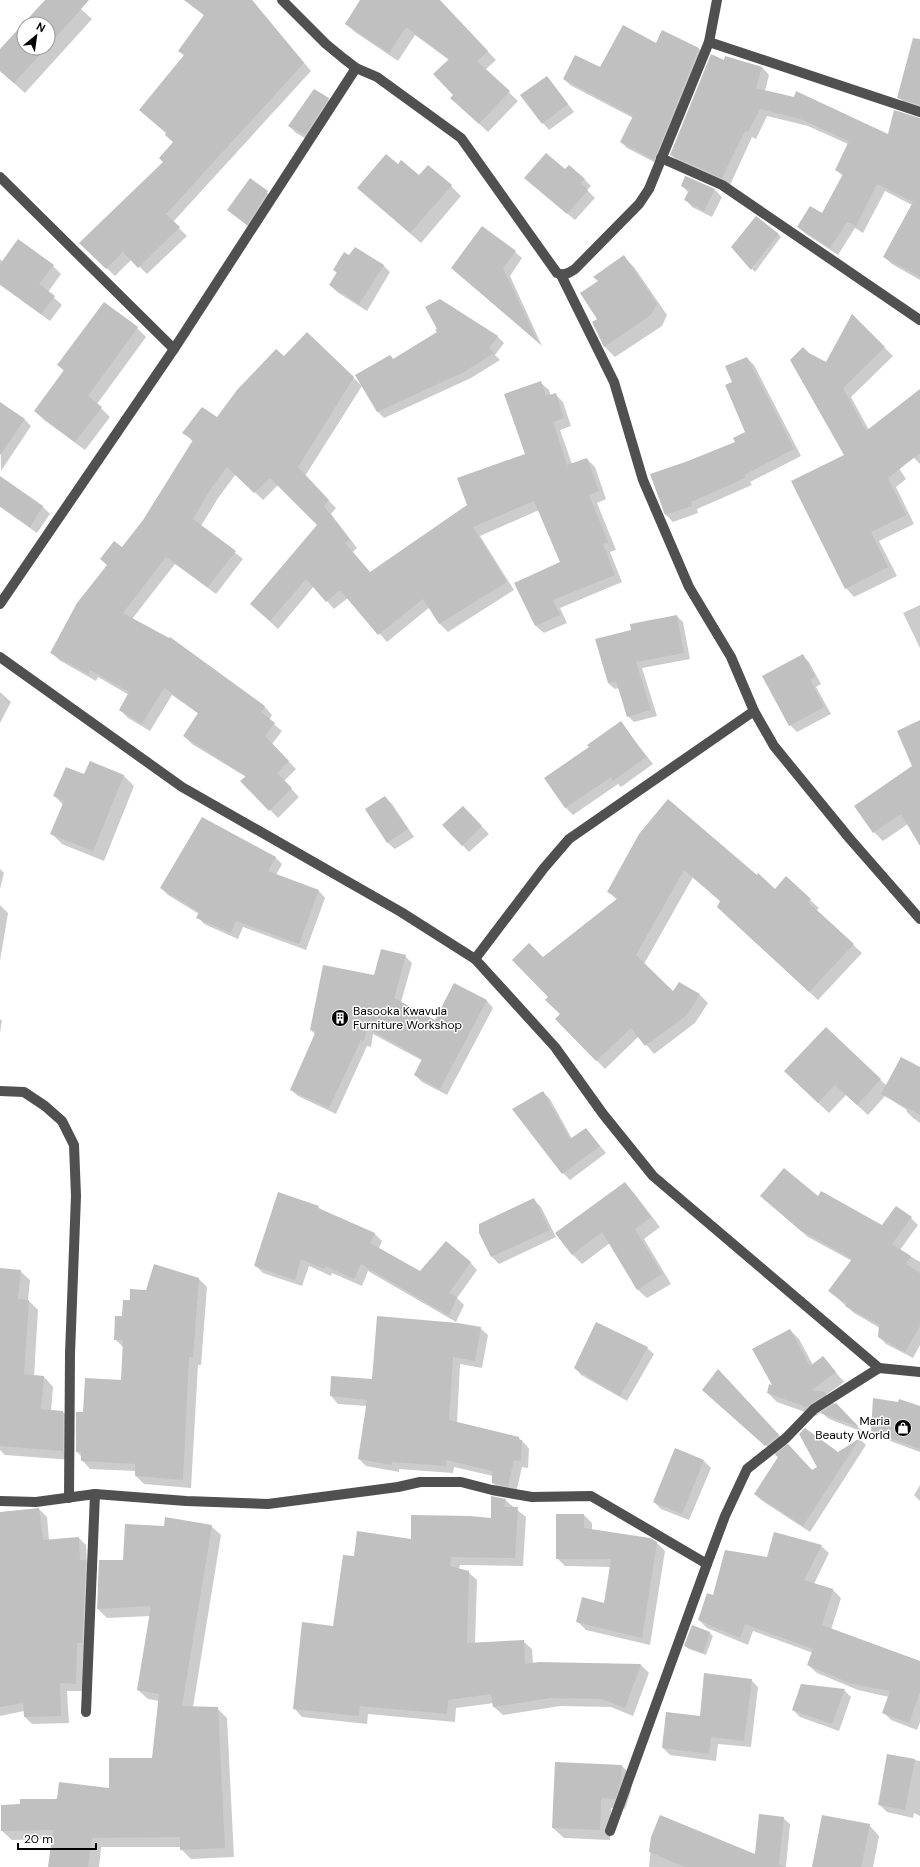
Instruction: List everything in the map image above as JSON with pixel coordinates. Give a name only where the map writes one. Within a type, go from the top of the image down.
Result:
[{"type":"street","points":[[282,0],[326,44],[356,68],[377,77],[461,138],[557,274],[561,275],[567,274],[575,269],[639,204],[649,189],[709,42],[717,0]]},
{"type":"street","points":[[709,42],[920,112]]},
{"type":"street","points":[[0,604],[174,349],[356,68]]},
{"type":"street","points":[[661,158],[722,185],[920,320]]},
{"type":"street","points":[[0,177],[174,349]]},
{"type":"street","points":[[561,275],[614,382],[644,480],[689,587],[731,657],[754,711],[774,746],[850,839],[920,919]]},
{"type":"street","points":[[0,657],[182,787],[401,912],[475,959],[555,1047],[603,1114],[653,1176],[879,1368],[920,1372]]},
{"type":"street","points":[[475,959],[544,868],[569,839],[754,711]]},
{"type":"street","points":[[0,1091],[24,1092],[45,1106],[62,1121],[74,1145],[76,1196],[70,1354],[69,1498]]},
{"type":"street","points":[[610,1830],[725,1516],[747,1469],[786,1438],[814,1409],[879,1368]]},
{"type":"street","points":[[0,1501],[36,1502],[95,1494],[186,1501],[268,1504],[398,1487],[420,1482],[461,1482],[492,1490],[532,1497],[591,1496],[707,1564]]},
{"type":"street","points":[[86,1712],[95,1494]]},
{"type":"building","points":[[45,0],[89,0],[56,37],[56,16],[30,16]]},
{"type":"building","points":[[184,0],[252,0],[304,63],[166,214],[180,227],[138,268],[123,252],[106,269],[79,243],[163,162],[159,158],[173,142],[165,135],[166,133],[139,110],[184,55],[178,51],[204,15]]},
{"type":"building","points":[[360,0],[440,0],[488,51],[477,61],[510,91],[479,124],[450,98],[453,95],[433,74],[449,59],[406,27],[389,53],[345,24]]},
{"type":"building","points":[[623,25],[656,43],[662,30],[699,48],[654,160],[620,142],[633,116],[563,79],[575,55],[600,67]]},
{"type":"building","points":[[16,32],[16,56],[39,56],[14,83],[0,71],[0,49]]},
{"type":"building","points":[[913,38],[920,39],[920,105],[897,98]]},
{"type":"building","points":[[711,54],[724,60],[725,56],[762,67],[756,88],[794,97],[796,91],[888,134],[894,110],[920,118],[920,277],[883,257],[913,202],[877,184],[856,226],[847,222],[830,248],[797,227],[810,206],[822,213],[843,174],[835,170],[849,141],[800,119],[760,109],[748,132],[745,131],[722,178],[670,155]]},
{"type":"building","points":[[547,76],[568,104],[542,124],[520,95]]},
{"type":"building","points":[[314,89],[329,98],[305,135],[288,126]]},
{"type":"building","points":[[546,153],[565,169],[569,165],[585,179],[581,183],[588,190],[567,214],[524,178]]},
{"type":"building","points":[[386,154],[398,164],[401,160],[419,175],[428,165],[452,185],[410,233],[357,188]]},
{"type":"building","points":[[681,174],[715,189],[704,211],[684,200],[689,190],[681,186],[685,176]]},
{"type":"building","points":[[250,178],[268,191],[247,225],[227,210]]},
{"type":"building","points":[[756,216],[779,234],[751,270],[731,247]]},
{"type":"building","points":[[482,226],[516,251],[503,268],[538,342],[451,268]]},
{"type":"building","points":[[18,239],[54,265],[39,284],[55,296],[41,314],[0,284],[0,264]]},
{"type":"building","points":[[355,247],[384,265],[359,304],[329,285],[337,272],[333,270],[344,252],[349,255]]},
{"type":"building","points":[[624,255],[657,304],[651,315],[604,347],[592,322],[597,319],[580,293],[598,281],[593,277]]},
{"type":"building","points":[[440,299],[498,336],[489,348],[494,353],[464,372],[377,412],[355,375],[390,355],[393,359],[437,332],[435,330],[437,329],[425,307]]},
{"type":"building","points":[[104,302],[138,327],[88,396],[102,407],[75,442],[34,411],[64,370],[57,365]]},
{"type":"building","points":[[852,314],[885,347],[843,388],[866,431],[920,389],[920,453],[888,478],[906,515],[871,532],[888,567],[845,589],[791,481],[844,455],[790,360],[803,347],[809,353],[826,362]]},
{"type":"building","points":[[307,332],[354,377],[298,467],[329,500],[324,506],[350,540],[345,543],[370,572],[467,505],[457,478],[525,454],[504,394],[541,381],[546,396],[556,393],[564,418],[553,422],[567,465],[587,458],[599,491],[589,495],[608,542],[603,544],[615,575],[553,600],[560,615],[535,626],[514,583],[560,562],[534,501],[473,527],[507,582],[439,624],[423,599],[378,635],[340,590],[326,602],[306,579],[270,621],[250,604],[317,525],[270,478],[254,493],[227,467],[210,490],[193,519],[236,551],[208,587],[166,557],[123,613],[169,638],[170,637],[265,706],[261,712],[275,723],[265,736],[289,761],[277,773],[292,788],[269,811],[240,781],[246,776],[183,736],[198,713],[164,688],[142,724],[119,710],[129,692],[90,670],[88,674],[50,653],[77,603],[107,565],[100,559],[114,541],[122,547],[143,520],[193,440],[182,433],[202,407],[217,417],[237,390],[276,349],[284,356]]},
{"type":"building","points":[[747,357],[794,449],[744,475],[745,478],[691,502],[692,506],[665,515],[650,474],[688,461],[735,442],[733,438],[745,432],[725,385],[732,382],[725,366]]},
{"type":"building","points":[[0,402],[25,419],[0,455]]},
{"type":"building","points":[[0,476],[43,506],[30,527],[0,506]]},
{"type":"building","points":[[677,615],[684,653],[636,662],[651,710],[627,717],[616,681],[608,683],[595,639],[631,630],[630,624]]},
{"type":"building","points":[[803,654],[815,677],[810,679],[824,707],[789,726],[762,676]]},
{"type":"building","points":[[920,720],[920,846],[901,814],[873,833],[854,806],[912,766],[897,731]]},
{"type":"building","points":[[621,721],[646,757],[613,781],[611,777],[565,808],[544,778],[589,747],[587,745]]},
{"type":"building","points":[[90,761],[124,775],[93,851],[50,834],[64,801],[53,796],[66,767],[84,774]]},
{"type":"building","points":[[385,796],[408,829],[387,843],[365,809]]},
{"type":"building","points":[[668,799],[757,875],[758,873],[775,889],[786,876],[811,899],[808,902],[854,944],[809,992],[717,907],[720,901],[684,870],[636,955],[673,991],[679,982],[700,994],[687,1015],[645,1046],[631,1028],[596,1061],[555,1019],[560,1014],[545,1000],[548,997],[512,960],[529,943],[543,957],[618,898],[607,892],[639,834]]},
{"type":"building","points":[[463,806],[482,826],[462,846],[442,825]]},
{"type":"building","points":[[202,817],[276,857],[268,871],[319,890],[299,944],[236,921],[231,933],[196,918],[199,912],[160,888]]},
{"type":"building","points":[[381,949],[406,955],[394,998],[435,1020],[454,983],[487,1000],[440,1089],[414,1075],[422,1059],[367,1028],[364,1041],[361,1040],[329,1108],[290,1090],[316,1031],[310,1030],[323,965],[374,975]]},
{"type":"building","points":[[826,1027],[881,1079],[857,1105],[835,1085],[818,1103],[784,1071]]},
{"type":"building","points":[[901,1057],[920,1067],[920,1115],[881,1094]]},
{"type":"building","points":[[543,1091],[570,1139],[586,1128],[600,1146],[562,1174],[512,1109]]},
{"type":"building","points":[[784,1168],[818,1196],[821,1191],[882,1225],[896,1206],[912,1217],[892,1244],[911,1256],[906,1264],[920,1273],[920,1326],[905,1352],[878,1337],[879,1325],[845,1306],[847,1304],[828,1291],[852,1259],[800,1230],[760,1196]]},
{"type":"building","points":[[625,1182],[651,1217],[635,1229],[662,1274],[637,1290],[602,1232],[572,1255],[555,1233]]},
{"type":"building","points":[[278,1192],[319,1206],[318,1208],[375,1233],[370,1243],[420,1271],[446,1241],[471,1262],[449,1293],[457,1297],[449,1316],[361,1264],[354,1279],[325,1266],[324,1269],[301,1259],[295,1280],[254,1266]]},
{"type":"building","points":[[534,1198],[550,1230],[491,1257],[479,1233],[479,1224]]},
{"type":"building","points":[[154,1264],[199,1278],[193,1357],[189,1357],[183,1480],[135,1476],[135,1464],[81,1461],[81,1452],[76,1452],[76,1412],[83,1412],[85,1378],[121,1380],[123,1340],[114,1340],[115,1316],[122,1316],[123,1300],[130,1300],[130,1289],[146,1290]]},
{"type":"building","points":[[0,1268],[21,1270],[18,1299],[29,1300],[24,1374],[44,1376],[41,1409],[63,1411],[63,1451],[0,1446]]},
{"type":"building","points":[[377,1316],[458,1323],[481,1327],[475,1361],[453,1357],[449,1420],[519,1437],[519,1440],[522,1440],[521,1461],[514,1460],[508,1486],[492,1483],[492,1471],[446,1460],[446,1466],[392,1462],[392,1465],[358,1459],[367,1400],[330,1396],[331,1376],[372,1379]]},
{"type":"building","points":[[596,1322],[648,1347],[620,1396],[574,1368]]},
{"type":"building","points":[[790,1329],[810,1366],[823,1356],[836,1372],[812,1390],[824,1392],[826,1394],[806,1407],[767,1393],[769,1384],[772,1385],[752,1349]]},
{"type":"building","points":[[718,1369],[779,1435],[765,1446],[702,1390]]},
{"type":"building","points":[[873,1398],[898,1402],[899,1399],[920,1406],[920,1449],[871,1431]]},
{"type":"building","points":[[836,1403],[859,1427],[820,1413]]},
{"type":"building","points":[[805,1428],[838,1452],[860,1438],[803,1526],[754,1494],[778,1457],[775,1455],[788,1444],[812,1470],[817,1467],[799,1434]]},
{"type":"building","points":[[675,1448],[704,1460],[682,1514],[653,1502]]},
{"type":"building","points":[[491,1496],[506,1499],[504,1507],[518,1507],[515,1558],[451,1557],[450,1566],[469,1571],[467,1643],[524,1640],[525,1664],[539,1662],[641,1664],[625,1708],[602,1699],[551,1698],[493,1707],[491,1694],[448,1700],[447,1714],[360,1706],[359,1716],[293,1709],[302,1622],[333,1626],[343,1555],[354,1556],[357,1531],[411,1539],[411,1515],[470,1516],[491,1518]]},
{"type":"building","points":[[39,1508],[43,1540],[79,1537],[80,1560],[86,1560],[82,1643],[77,1643],[76,1684],[60,1683],[61,1716],[24,1717],[23,1703],[0,1707],[0,1512]]},
{"type":"building","points":[[556,1514],[584,1514],[584,1528],[650,1538],[657,1542],[642,1638],[576,1622],[582,1597],[604,1603],[611,1559],[556,1559]]},
{"type":"building","points":[[165,1517],[212,1525],[182,1706],[218,1707],[225,1848],[180,1850],[180,1837],[92,1838],[88,1867],[48,1867],[53,1830],[1,1831],[1,1805],[20,1804],[20,1799],[57,1799],[59,1782],[109,1788],[109,1758],[152,1758],[159,1694],[137,1690],[151,1606],[97,1609],[99,1560],[123,1560],[125,1524],[164,1526]]},
{"type":"building","points":[[774,1532],[822,1545],[804,1580],[833,1589],[822,1625],[920,1661],[920,1692],[909,1723],[882,1713],[890,1691],[849,1683],[807,1665],[813,1649],[745,1624],[740,1638],[698,1620],[707,1593],[713,1595],[725,1550],[767,1557]]},
{"type":"building","points":[[692,1625],[710,1632],[703,1653],[684,1646]]},
{"type":"building","points":[[704,1673],[752,1679],[744,1741],[711,1737],[709,1754],[662,1748],[666,1712],[700,1716]]},
{"type":"building","points":[[801,1684],[845,1689],[832,1724],[792,1710]]},
{"type":"building","points":[[887,1754],[915,1759],[905,1810],[878,1805]]},
{"type":"building","points":[[555,1762],[622,1765],[621,1781],[615,1799],[601,1798],[600,1830],[552,1828]]},
{"type":"building","points":[[759,1814],[784,1817],[779,1864],[785,1867],[685,1867],[649,1852],[651,1837],[660,1815],[755,1854]]},
{"type":"building","points":[[822,1815],[870,1824],[861,1867],[812,1867]]},
{"type":"place","name":"Basooka Kwavula Furniture Workshop","points":[[340,1018]]},
{"type":"place","name":"Maria Beauty World","points":[[903,1428]]}]
